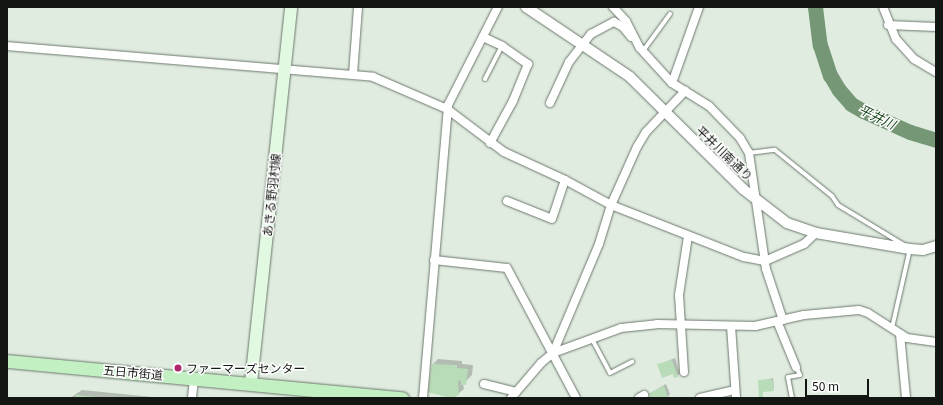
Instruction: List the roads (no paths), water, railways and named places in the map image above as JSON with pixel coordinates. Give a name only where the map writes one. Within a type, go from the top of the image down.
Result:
[{"type":"main road","name":"あきる野羽村線","points":[[251,383],[290,7]]},
{"type":"main road","name":"五日市街道","points":[[7,361],[402,398]]},
{"type":"street","points":[[352,74],[358,7]]},
{"type":"street","points":[[423,398],[447,109],[498,7]]},
{"type":"street","name":"平井川南通り","points":[[526,7],[630,77],[665,113],[755,199],[787,222],[816,233],[910,249],[923,250],[936,246]]},
{"type":"street","points":[[613,7],[626,21],[642,49]]},
{"type":"street","points":[[672,83],[699,7]]},
{"type":"street","points":[[883,7],[888,25],[896,39],[914,59],[936,72]]},
{"type":"street","points":[[550,103],[570,62],[582,45],[591,34],[614,22],[623,27],[672,83],[709,106],[749,152],[765,261],[780,320],[796,367]]},
{"type":"street","points":[[888,25],[936,28]]},
{"type":"street","points":[[483,37],[502,46],[528,64],[512,101],[490,143]]},
{"type":"street","points":[[7,46],[352,74],[373,77],[447,109],[490,143],[512,157],[565,180],[610,205],[744,257],[765,261],[804,244],[816,233]]},
{"type":"street","points":[[553,353],[599,244],[610,205],[643,136],[685,91]]},
{"type":"street","points":[[506,201],[552,219],[565,180]]},
{"type":"street","points":[[684,372],[679,295],[688,236]]},
{"type":"street","points":[[434,260],[507,268],[576,398]]},
{"type":"street","points":[[484,384],[513,395],[541,363],[553,353],[621,328],[657,324],[755,326],[804,315],[859,310],[868,313],[907,338],[936,342]]},
{"type":"street","points":[[700,398],[736,394],[731,326]]},
{"type":"street","points":[[900,334],[906,398]]},
{"type":"street","points":[[192,398],[194,378]]},
{"type":"lane","points":[[642,49],[670,14]]},
{"type":"lane","points":[[485,79],[502,46]]},
{"type":"lane","points":[[749,152],[775,150],[832,196],[838,205],[910,249],[892,328]]},
{"type":"lane","points":[[592,339],[610,373],[632,362]]},
{"type":"lane","points":[[792,398],[788,377],[800,375],[796,367]]},
{"type":"waterway","name":"平井川","points":[[815,7],[820,45],[830,75],[839,90],[851,104],[910,132],[936,140]]},
{"type":"place","name":"ファーマーズセンター","points":[[178,368]]}]
